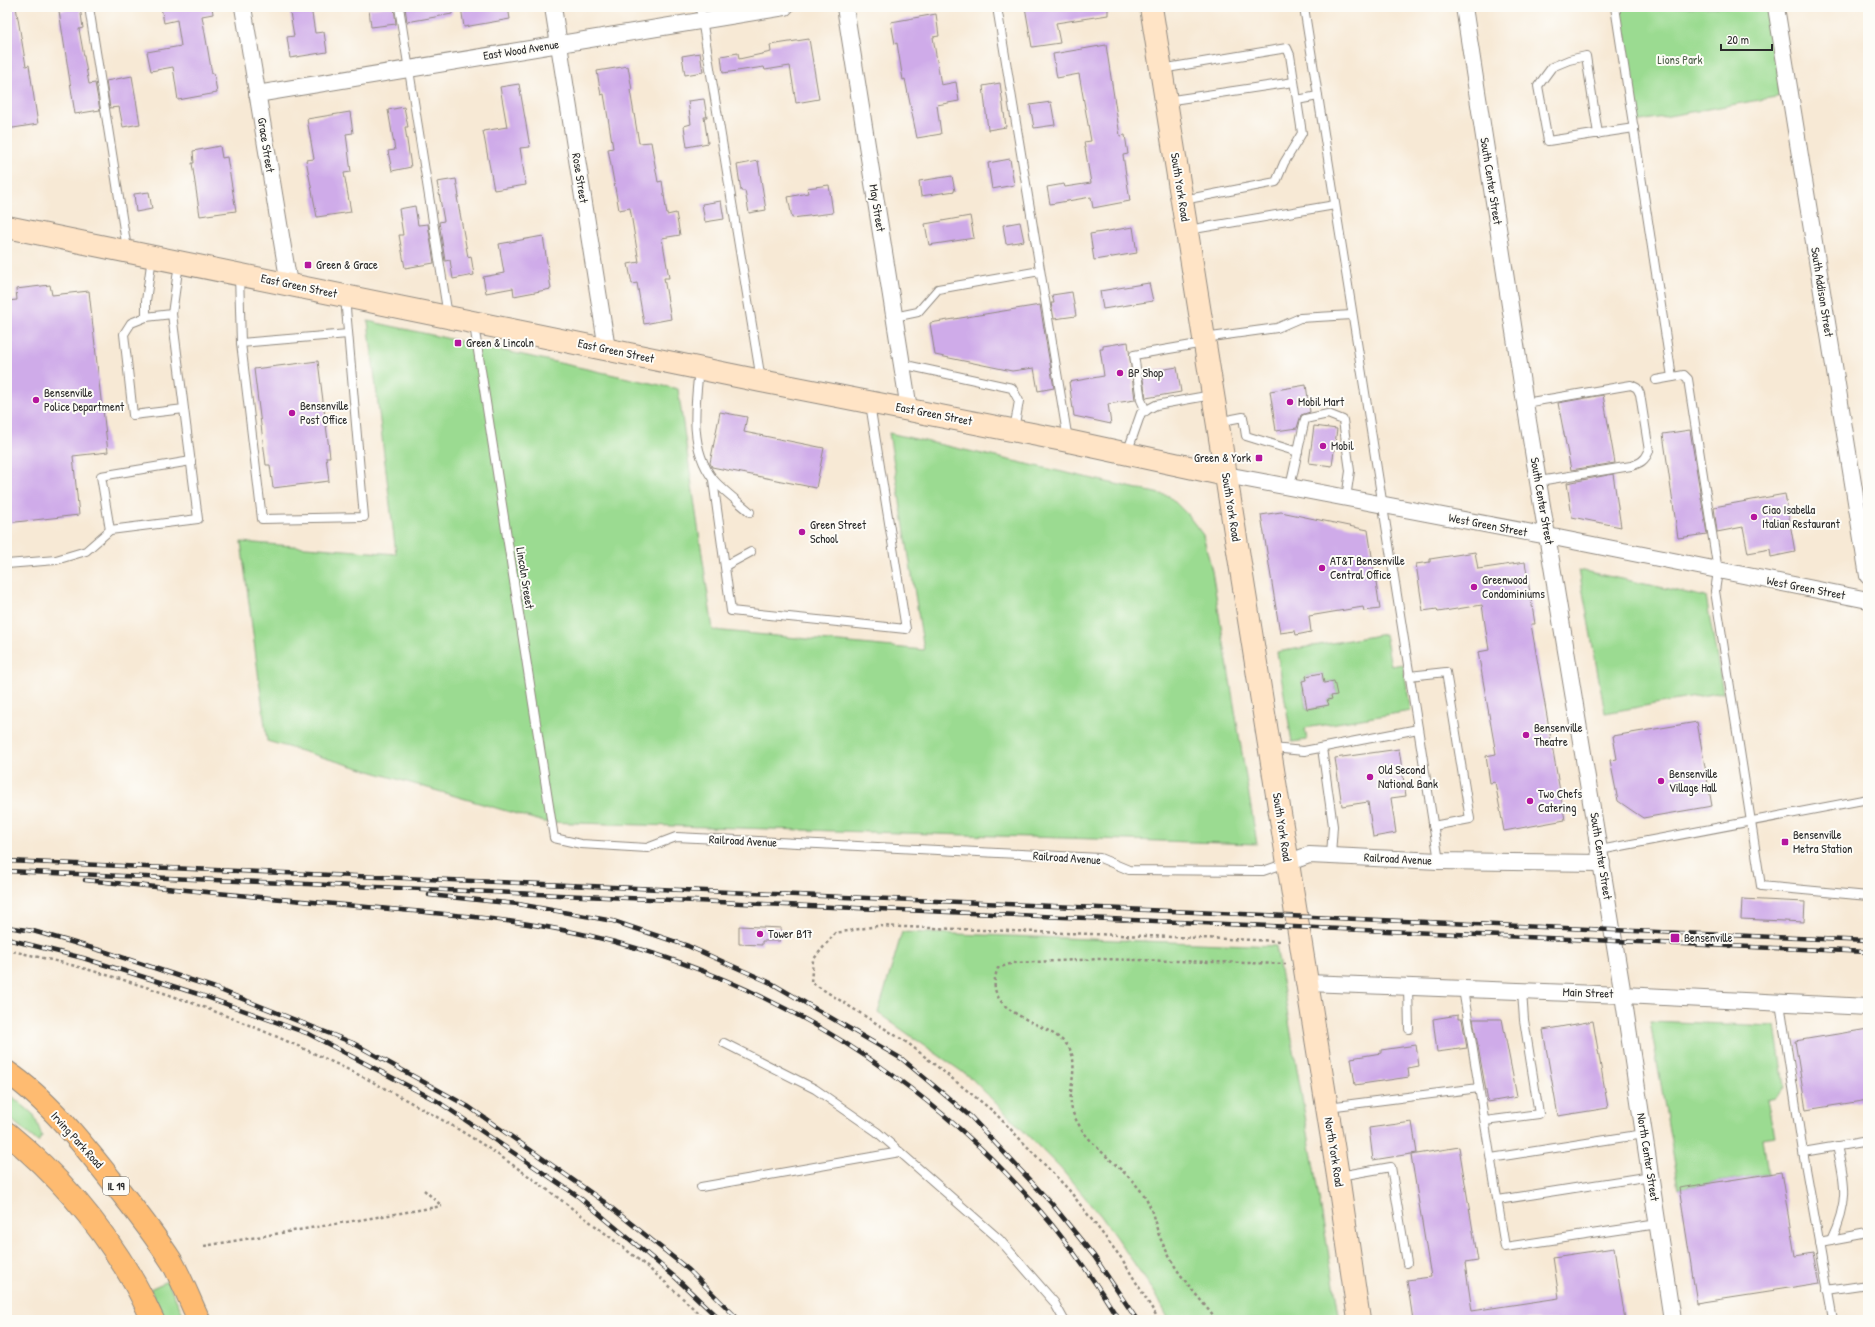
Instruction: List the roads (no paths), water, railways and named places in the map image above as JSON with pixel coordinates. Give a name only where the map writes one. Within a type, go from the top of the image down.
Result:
[{"type":"main road","name":"South York Road","points":[[1152,7],[1306,974]]},
{"type":"main road","name":"East Green Street","points":[[7,227],[761,381],[1014,430],[1226,475]]},
{"type":"main road","name":"North York Road","points":[[1306,974],[1359,1320]]},
{"type":"main road","name":"Irving Park Road","points":[[7,1072],[19,1080],[62,1122],[97,1161],[141,1217],[172,1263],[199,1320]]},
{"type":"main road","points":[[7,1134],[58,1180],[82,1206],[114,1249],[133,1280],[153,1320]]},
{"type":"street","name":"Grace Street","points":[[243,7],[288,284]]},
{"type":"street","name":"Rose Street","points":[[553,7],[607,349]]},
{"type":"street","name":"East Wood Avenue","points":[[257,94],[559,44],[701,14],[785,7]]},
{"type":"street","name":"May Street","points":[[845,7],[909,409]]},
{"type":"street","name":"South Center Street","points":[[1464,7],[1526,403],[1623,995]]},
{"type":"street","name":"South Addison Street","points":[[1776,7],[1862,505],[1868,576]]},
{"type":"street","name":"West Green Street","points":[[1226,475],[1548,536],[1868,600]]},
{"type":"street","name":"Railroad Avenue","points":[[1288,863],[1309,855],[1439,861],[1601,856]]},
{"type":"street","name":"Main Street","points":[[1306,974],[1408,987],[1623,995],[1868,1007]]},
{"type":"street","name":"North Center Street","points":[[1623,995],[1672,1320]]},
{"type":"lane","points":[[89,7],[127,251]]},
{"type":"lane","points":[[399,7],[448,317]]},
{"type":"lane","points":[[998,7],[1068,441]]},
{"type":"lane","points":[[1304,7],[1439,861]]},
{"type":"lane","points":[[1615,7],[1672,377]]},
{"type":"lane","points":[[701,14],[761,381]]},
{"type":"lane","points":[[1161,69],[1287,48],[1297,100],[1302,133],[1284,163],[1276,182],[1182,200]]},
{"type":"lane","points":[[1598,134],[1586,56],[1569,60],[1552,67],[1538,86],[1548,141],[1598,134],[1634,128]]},
{"type":"lane","points":[[1166,102],[1294,82]]},
{"type":"lane","points":[[1297,100],[1318,96]]},
{"type":"lane","points":[[1187,230],[1335,205]]},
{"type":"lane","points":[[146,317],[146,301],[152,256]]},
{"type":"lane","points":[[7,564],[56,560],[86,551],[110,530],[198,519],[172,314],[179,262]]},
{"type":"lane","points":[[894,317],[918,312],[938,289],[1040,271]]},
{"type":"lane","points":[[239,274],[241,343],[262,519],[364,517],[345,296]]},
{"type":"lane","points":[[172,314],[146,317],[131,323],[124,334],[132,415],[184,409]]},
{"type":"lane","points":[[1146,411],[1141,400],[1134,355],[1204,340],[1277,328],[1300,318],[1323,315],[1352,315]]},
{"type":"lane","name":"Lincoln Sreeet","points":[[474,322],[554,838]]},
{"type":"lane","points":[[241,343],[348,334]]},
{"type":"lane","points":[[902,364],[1012,388],[1019,401],[1014,430]]},
{"type":"lane","points":[[699,368],[694,413],[700,455],[714,480],[750,512]]},
{"type":"lane","points":[[1656,380],[1684,375],[1688,378],[1718,571],[1715,591],[1761,886],[1868,896]]},
{"type":"lane","points":[[1526,403],[1631,385],[1637,388],[1640,394],[1649,452],[1646,458],[1640,463],[1631,466],[1539,481]]},
{"type":"lane","points":[[1127,454],[1141,414],[1156,405],[1213,394]]},
{"type":"lane","points":[[714,480],[731,611],[906,629],[870,401]]},
{"type":"lane","points":[[1290,487],[1305,419],[1328,414],[1343,420],[1350,471],[1346,498]]},
{"type":"lane","points":[[1217,422],[1243,417],[1246,436],[1298,452]]},
{"type":"lane","points":[[110,530],[101,476],[191,461]]},
{"type":"lane","points":[[725,566],[751,552]]},
{"type":"lane","points":[[1409,676],[1446,672],[1470,819],[1433,826]]},
{"type":"lane","points":[[1269,748],[1304,751],[1418,729]]},
{"type":"lane","points":[[1322,748],[1333,826],[1331,856]]},
{"type":"lane","points":[[1601,856],[1751,821],[1868,799]]},
{"type":"lane","name":"Railroad Avenue","points":[[554,838],[581,844],[647,848],[676,838],[1100,858],[1129,870],[1263,871],[1288,863]]},
{"type":"lane","points":[[1408,987],[1409,1029]]},
{"type":"lane","points":[[1463,989],[1506,1247],[1658,1224]]},
{"type":"lane","points":[[1485,1121],[1540,1114],[1524,1020],[1522,991]]},
{"type":"lane","points":[[1780,1003],[1803,1152],[1833,1320]]},
{"type":"lane","points":[[724,1043],[815,1089],[878,1132],[998,1239],[1054,1302],[1064,1320]]},
{"type":"lane","points":[[1327,1108],[1480,1088]]},
{"type":"lane","points":[[1491,1158],[1644,1134]]},
{"type":"lane","points":[[1803,1152],[1868,1141]]},
{"type":"lane","points":[[1831,1241],[1843,1208],[1845,1195],[1844,1181],[1837,1146]]},
{"type":"lane","points":[[701,1187],[900,1152]]},
{"type":"lane","points":[[1338,1176],[1391,1167],[1407,1263]]},
{"type":"lane","points":[[1498,1200],[1651,1176]]},
{"type":"lane","points":[[1819,1243],[1868,1234]]},
{"type":"lane","points":[[1827,1291],[1868,1285]]},
{"type":"railway","points":[[7,861],[1868,941]]},
{"type":"railway","points":[[7,871],[1868,952]]},
{"type":"railway","points":[[85,880],[504,920],[591,936],[672,960],[749,991],[823,1030],[893,1076],[958,1128],[1018,1186],[1072,1251],[1119,1320]]},
{"type":"railway","points":[[429,895],[518,904],[613,921],[688,946],[771,983],[902,1059],[971,1117],[1052,1204],[1094,1256],[1137,1320]]},
{"type":"railway","points":[[7,927],[33,931],[106,952],[215,988],[353,1043],[469,1107],[603,1201],[689,1270],[739,1320]]},
{"type":"railway","points":[[7,939],[83,958],[198,994],[309,1034],[437,1101],[579,1197],[676,1278],[720,1320]]},
{"type":"place","name":"Green & Grace","points":[[308,265]]},
{"type":"place","name":"Green & Lincoln","points":[[458,343]]},
{"type":"place","name":"BP Shop","points":[[1120,373]]},
{"type":"place","name":"Bensenville Police Department","points":[[36,400]]},
{"type":"place","name":"Mobil Mart","points":[[1290,402]]},
{"type":"place","name":"Bensenville Post Office","points":[[292,413]]},
{"type":"place","name":"Mobil","points":[[1323,446]]},
{"type":"place","name":"Green & York","points":[[1259,458]]},
{"type":"place","name":"Ciao Isabella Italian Restaurant","points":[[1754,517]]},
{"type":"place","name":"Green Street School","points":[[802,532]]},
{"type":"place","name":"AT&T Bensenville Central Office","points":[[1322,568]]},
{"type":"place","name":"Greenwood Condominiums","points":[[1474,587]]},
{"type":"place","name":"Bensenville Theatre","points":[[1526,735]]},
{"type":"place","name":"Old Second National Bank","points":[[1370,777]]},
{"type":"place","name":"Bensenville Village Hall","points":[[1661,781]]},
{"type":"place","name":"Two Chefs Catering","points":[[1530,801]]},
{"type":"place","name":"Bensenville Metra Station","points":[[1785,842]]},
{"type":"place","name":"Tower B17","points":[[760,934]]},
{"type":"place","name":"Bensenville","points":[[1675,938]]},
{"type":"park label","name":"Lions Park","points":[[1680,60]]}]
